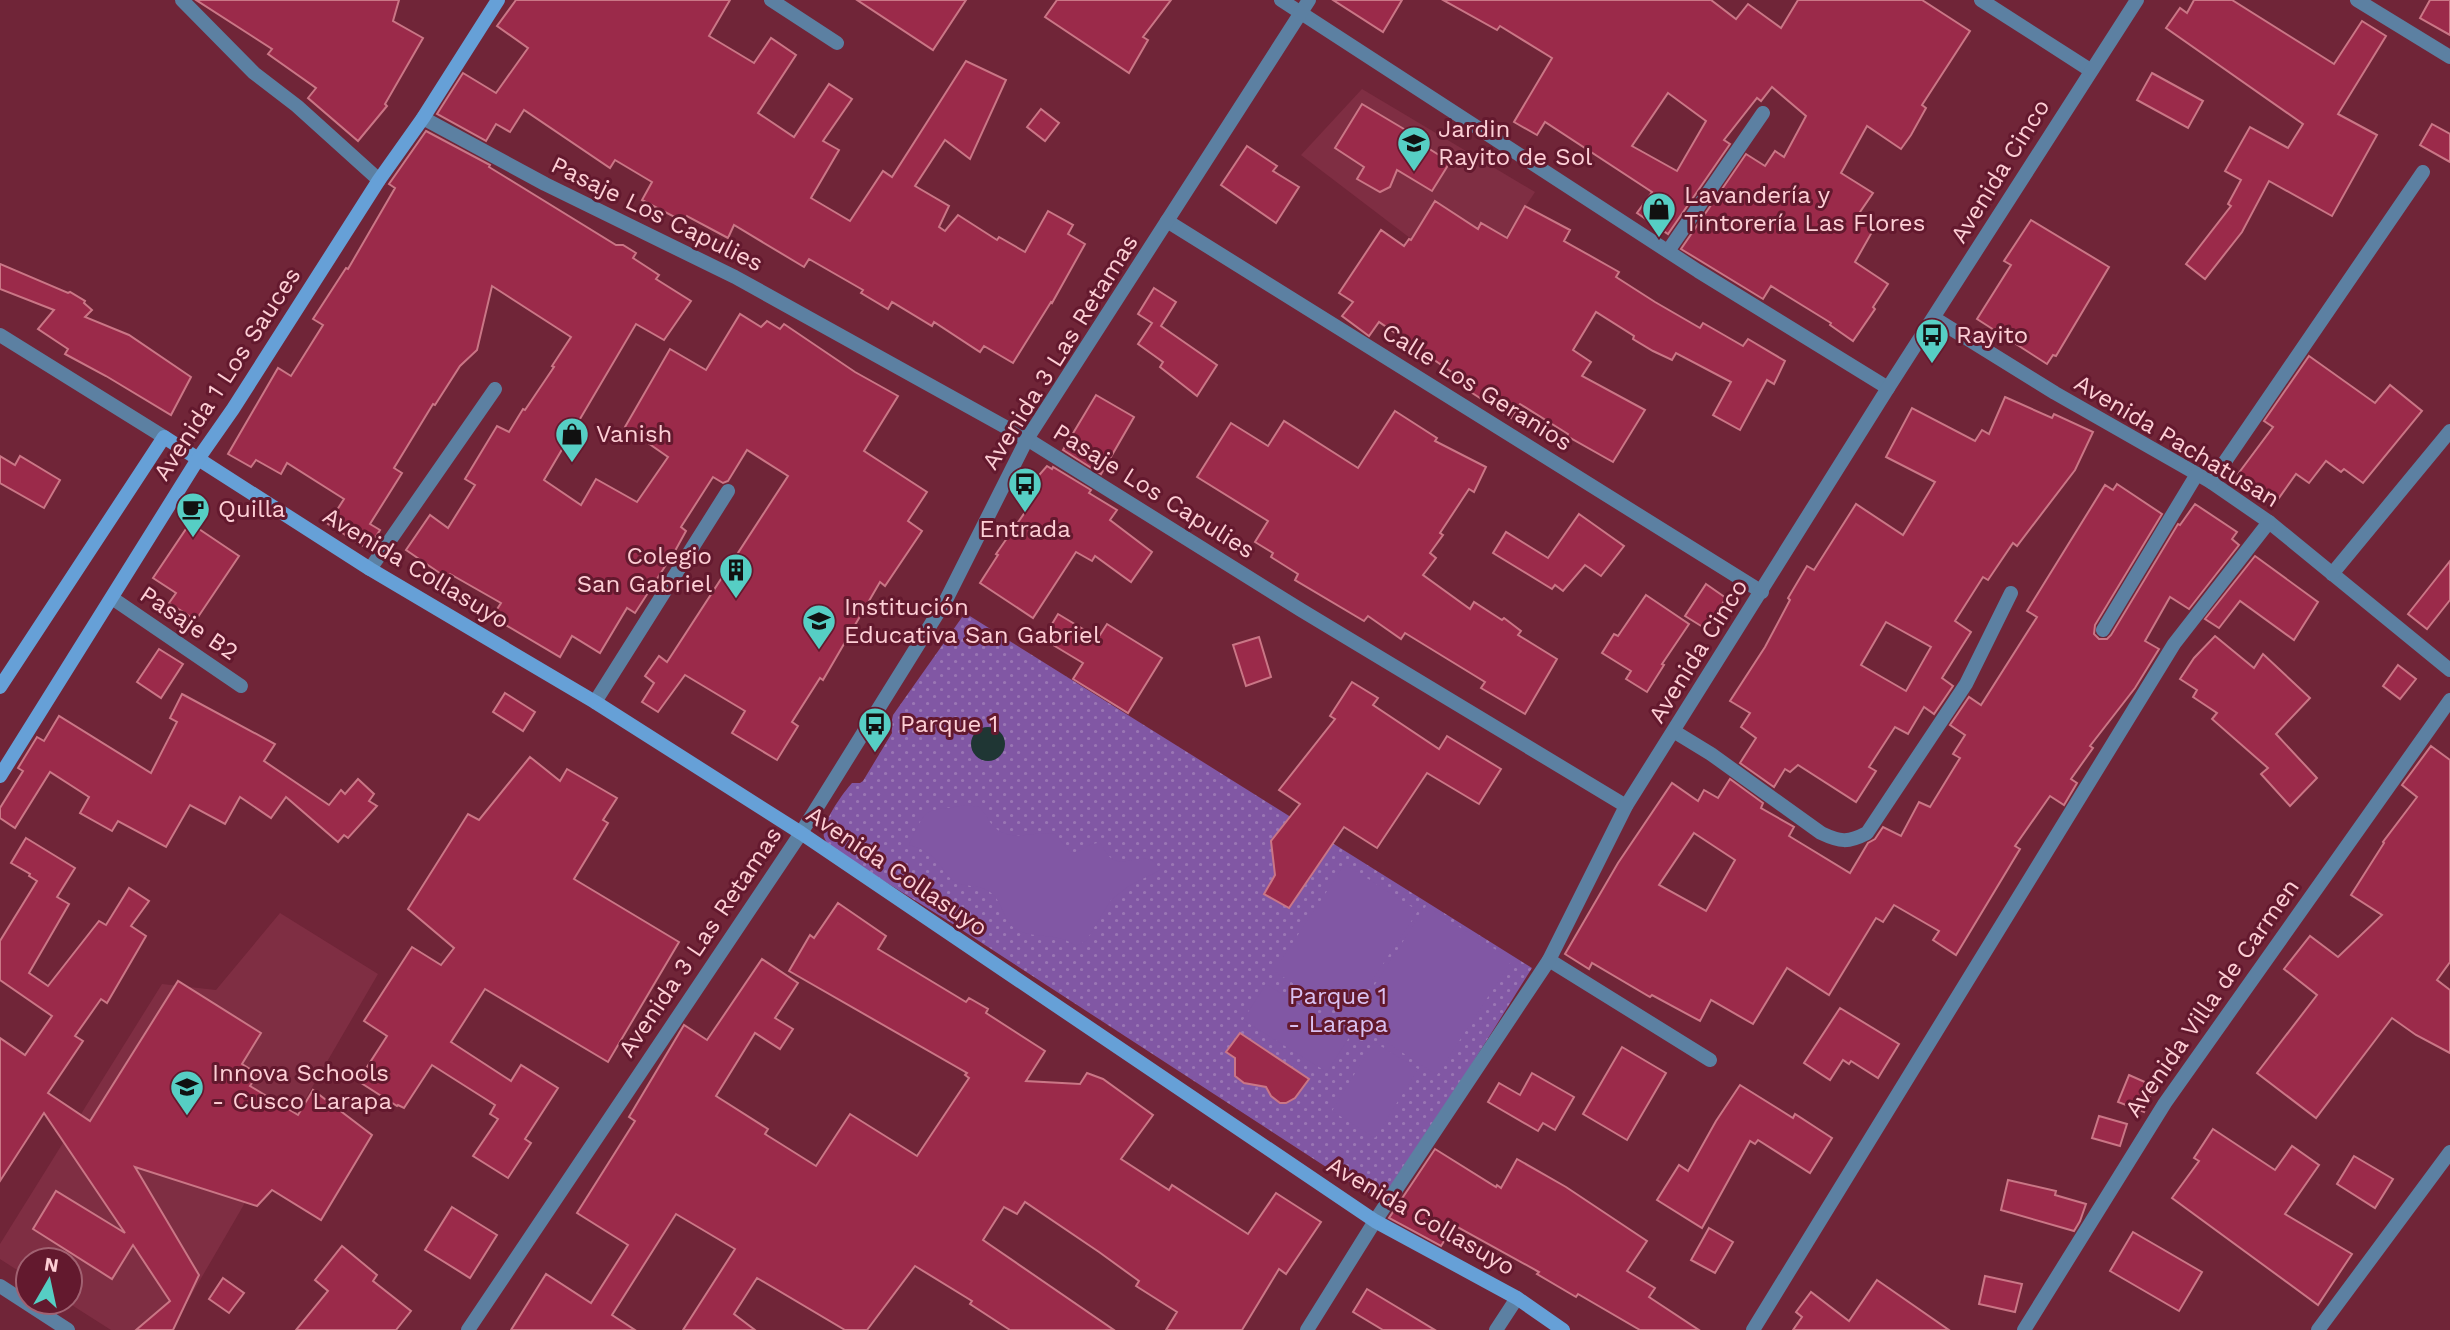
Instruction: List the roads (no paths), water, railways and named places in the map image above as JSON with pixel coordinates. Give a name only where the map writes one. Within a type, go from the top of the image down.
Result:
[{"type":"street","points":[[182,0],[254,73],[297,106],[379,180]]},
{"type":"street","name":"Avenida 1 Los Sauces","points":[[0,776],[198,459],[498,0]]},
{"type":"street","points":[[771,0],[837,43]]},
{"type":"street","points":[[1281,0],[1304,6],[1668,251],[1888,388]]},
{"type":"street","points":[[1981,0],[2090,70]]},
{"type":"street","name":"Avenida Cinco","points":[[1307,1330],[1375,1221],[1549,960],[1626,806],[1675,732],[1888,388],[2137,0]]},
{"type":"street","points":[[2357,0],[2450,57]]},
{"type":"street","name":"Avenida 3 Las Retamas","points":[[468,1330],[801,833],[946,600],[1027,439],[1304,6]]},
{"type":"street","points":[[1668,251],[1763,113]]},
{"type":"street","name":"Pasaje Los Capulies","points":[[423,118],[545,184],[735,277],[1027,439],[1301,610],[1626,806]]},
{"type":"street","points":[[2211,482],[2423,172]]},
{"type":"street","name":"Calle Los Geranios","points":[[1167,221],[1762,592]]},
{"type":"street","name":"Avenida Pachatusan","points":[[1934,318],[2055,393],[2211,482],[2269,522],[2450,670]]},
{"type":"street","points":[[0,335],[164,437]]},
{"type":"street","points":[[370,569],[495,389]]},
{"type":"street","points":[[2332,574],[2450,431]]},
{"type":"street","name":"Avenida 1 Los Sauces","points":[[0,687],[164,437]]},
{"type":"street","name":"Avenida Collasuyo","points":[[164,437],[370,569],[595,702],[801,833],[1375,1221],[1517,1298],[1563,1330]]},
{"type":"street","points":[[2104,630],[2197,474]]},
{"type":"street","points":[[595,702],[727,491]]},
{"type":"street","points":[[1753,1330],[2174,644],[2269,522]]},
{"type":"street","points":[[1675,732],[1711,754],[1821,833],[1837,841],[1854,840],[1867,833],[1966,684],[2011,593]]},
{"type":"street","name":"Pasaje B2","points":[[112,598],[241,686]]},
{"type":"street","name":"Avenida Villa de Carmen","points":[[2024,1330],[2165,1103],[2450,700]]},
{"type":"street","points":[[1549,960],[1710,1060]]},
{"type":"street","points":[[2318,1330],[2450,1152]]},
{"type":"street","points":[[0,1286],[62,1328]]},
{"type":"street","points":[[1496,1330],[1517,1298]]},
{"type":"water","points":[[988,727],[1000,732],[1005,744],[1000,756],[988,761],[976,756],[971,744],[976,732]]},
{"type":"place","name":"Jardin Rayito de Sol","points":[[1414,173]]},
{"type":"place","name":"Lavandería y Tintorería Las Flores","points":[[1659,239]]},
{"type":"place","name":"Rayito","points":[[1932,365]]},
{"type":"place","name":"Vanish","points":[[572,464]]},
{"type":"place","name":"Entrada","points":[[1025,514]]},
{"type":"place","name":"Quilla","points":[[193,539]]},
{"type":"place","name":"Colegio San Gabriel","points":[[736,600]]},
{"type":"place","name":"Institución Educativa San Gabriel","points":[[819,651]]},
{"type":"place","name":"Parque 1","points":[[875,754]]},
{"type":"place","name":"Innova Schools - Cusco Larapa","points":[[187,1117]]},
{"type":"park label","name":"Parque 1 - Larapa","points":[[1338,1010]]}]
